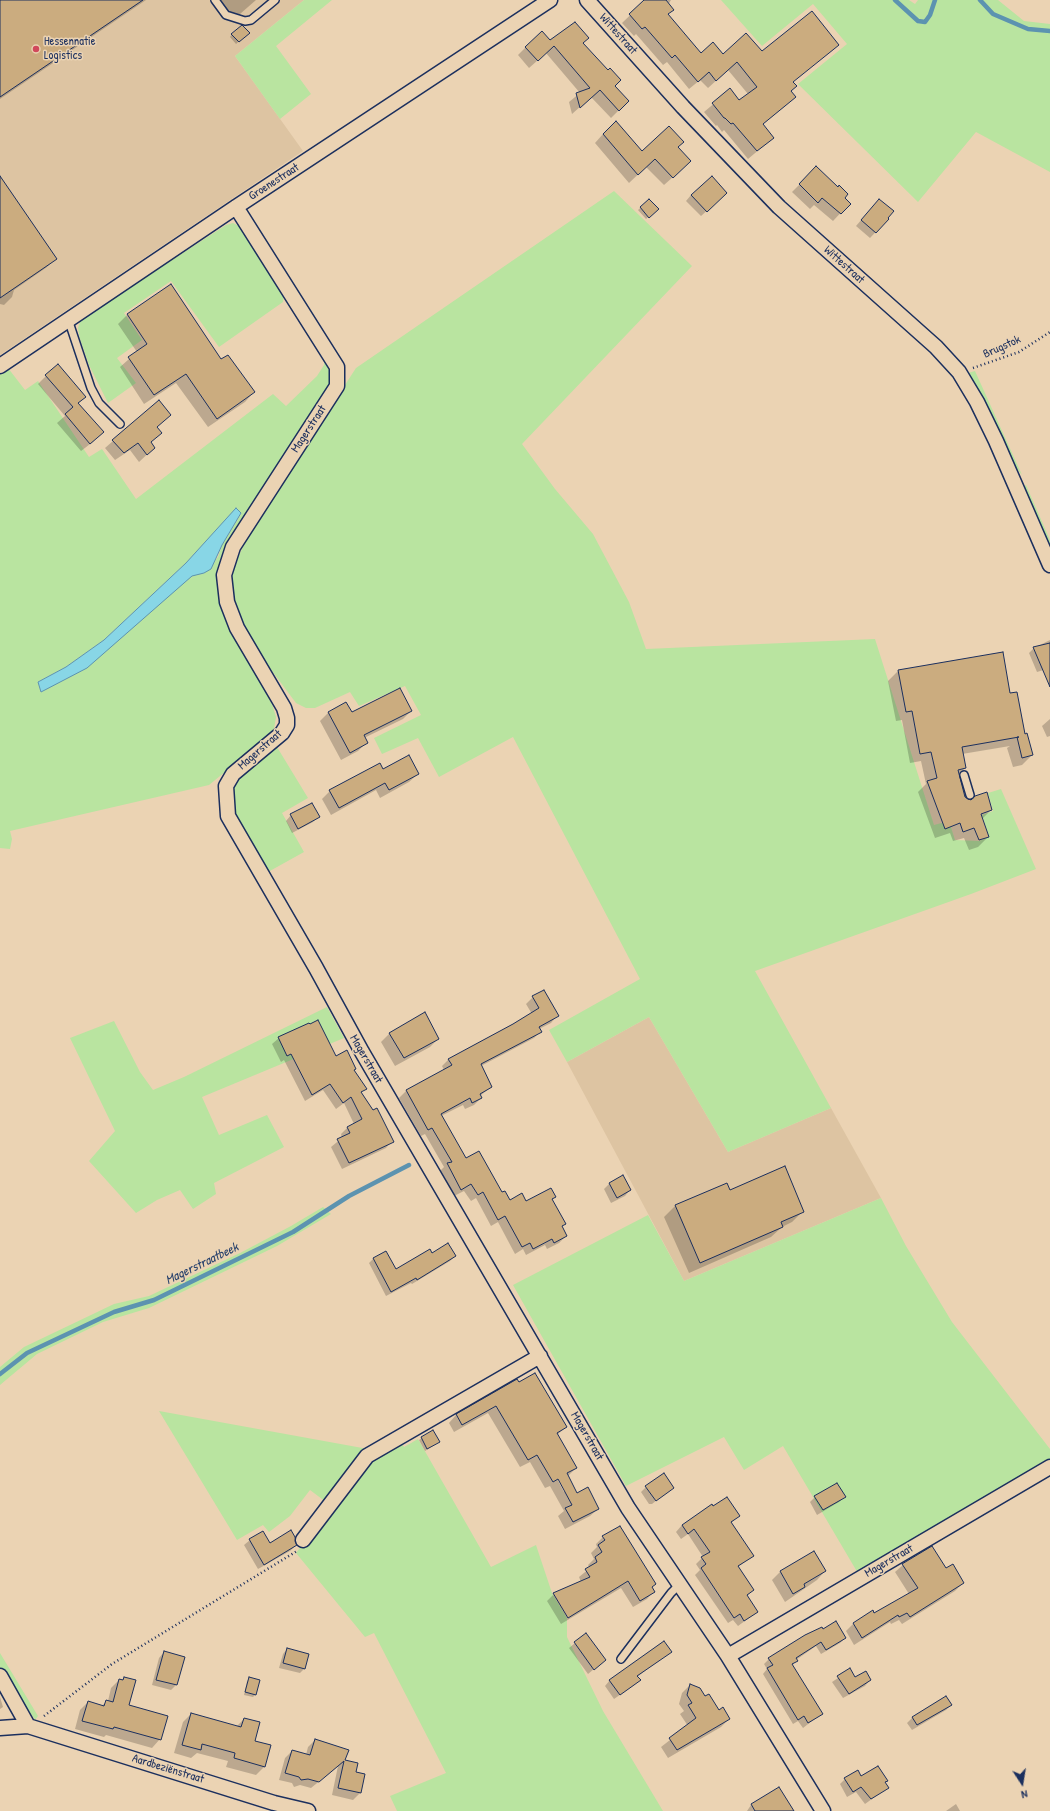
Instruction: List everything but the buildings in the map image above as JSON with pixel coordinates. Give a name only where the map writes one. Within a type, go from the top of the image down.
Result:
[{"type":"street","name":"Groenestraat","points":[[0,366],[236,207],[550,0]]},
{"type":"street","name":"Wittestraat","points":[[587,0],[683,107],[779,207],[936,347],[959,372],[977,402],[996,441],[1050,565]]},
{"type":"street","name":"Magerstraat","points":[[236,207],[337,367],[337,386],[234,547],[224,575],[227,602],[237,628],[284,708],[287,718],[287,725],[282,733],[233,774],[226,786],[228,816],[316,968],[362,1052],[628,1508],[728,1656],[823,1811]]},
{"type":"street","points":[[303,1540],[366,1456],[540,1356]]},
{"type":"street","name":"Magerstraat","points":[[728,1656],[1050,1467]]},
{"type":"street","points":[[0,1676],[31,1727],[0,1728]]},
{"type":"street","name":"Aardbeziënstraat","points":[[31,1727],[274,1803],[308,1811]]},
{"type":"lane","points":[[215,0],[226,14],[245,21],[251,20],[275,0]]},
{"type":"lane","points":[[68,319],[91,388],[99,403],[120,424]]},
{"type":"lane","points":[[964,775],[970,795]]},
{"type":"lane","points":[[622,1659],[671,1593],[680,1584]]},
{"type":"path","name":"Brugstok","points":[[959,372],[988,364],[1018,352],[1050,332]]},
{"type":"path","points":[[31,1727],[112,1664],[296,1552],[303,1540]]},
{"type":"shaded area","points":[[0,0],[304,0],[235,56],[303,151],[0,355]]},
{"type":"shaded area","points":[[649,1017],[728,1152],[831,1108],[881,1198],[684,1281],[567,1062]]},
{"type":"green space","points":[[304,0],[332,0],[276,46],[311,94],[280,119],[235,56]]},
{"type":"green space","points":[[721,0],[909,0],[915,4],[918,0],[998,0],[1024,21],[1050,24],[1050,172],[976,132],[918,202],[798,84],[847,44],[813,4],[762,46]]},
{"type":"green space","points":[[614,191],[692,266],[522,444],[555,489],[593,534],[629,602],[646,649],[875,639],[934,825],[949,821],[955,840],[979,841],[989,837],[982,815],[993,811],[988,793],[1001,789],[1036,869],[971,894],[755,971],[831,1108],[728,1152],[649,1017],[567,1062],[549,1030],[640,979],[513,737],[439,777],[418,738],[382,754],[374,738],[421,715],[405,686],[359,706],[350,692],[315,708],[306,708],[296,703],[269,667],[246,630],[236,607],[231,579],[235,563],[254,525],[356,368]]},
{"type":"green space","points":[[233,223],[241,227],[284,294],[283,302],[219,347],[171,281],[124,313],[142,340],[117,358],[136,383],[108,403],[89,365],[80,339],[78,328],[81,319],[226,225]]},
{"type":"green space","points":[[325,357],[330,367],[331,388],[220,568],[242,649],[272,704],[276,717],[274,729],[263,741],[209,785],[10,831],[12,839],[10,849],[0,848],[0,373],[8,368],[25,390],[38,381],[89,457],[102,449],[136,499],[273,394],[286,406],[317,376],[324,365]],"holes":[[[236,509],[241,514],[222,545],[218,557],[204,573],[192,575],[41,692],[38,682],[66,667],[104,640],[186,563]]]},
{"type":"green space","points":[[975,371],[1022,475],[1007,457],[968,373]]},
{"type":"green space","points":[[1026,485],[1050,540],[1050,553],[1022,488]]},
{"type":"green space","points":[[277,747],[308,798],[282,813],[304,852],[268,872],[236,815],[231,793],[237,781],[249,768]]},
{"type":"green space","points":[[327,1007],[344,1038],[202,1097],[219,1135],[267,1115],[284,1147],[214,1183],[216,1194],[193,1209],[180,1190],[157,1200],[136,1213],[89,1161],[115,1131],[70,1038],[114,1021],[140,1072],[153,1090],[184,1077]]},
{"type":"green space","points":[[881,1198],[906,1246],[952,1322],[1050,1449],[1050,1459],[859,1575],[783,1446],[744,1470],[724,1437],[626,1486],[513,1285],[648,1215],[684,1281]]},
{"type":"green space","points":[[323,1207],[331,1214],[277,1246],[149,1308],[103,1322],[37,1354],[0,1385],[0,1367],[24,1347],[114,1304],[149,1296],[240,1253]]},
{"type":"green space","points":[[159,1411],[368,1449],[326,1502],[310,1490],[290,1516],[269,1532],[263,1525],[237,1540]]},
{"type":"green space","points":[[418,1439],[491,1567],[536,1545],[552,1593],[567,1618],[567,1637],[603,1711],[663,1811],[397,1811],[390,1796],[446,1773],[374,1633],[365,1637],[296,1553],[364,1464],[400,1441],[404,1447]]},
{"type":"green space","points":[[0,1653],[38,1716],[35,1720],[0,1667]]},
{"type":"water","points":[[236,508],[241,513],[222,545],[211,569],[204,573],[192,576],[87,668],[41,692],[38,682],[66,667],[104,640],[186,563]]},
{"type":"waterway","points":[[895,0],[918,21],[925,22],[930,15],[935,0]]},
{"type":"waterway","points":[[980,0],[993,14],[1028,29],[1050,31]]},
{"type":"waterway","name":"Magerstraatbeek","points":[[0,1374],[27,1353],[114,1312],[154,1300],[293,1232],[349,1196],[409,1165]]},
{"type":"place","name":"Hessennatie Logistics","points":[[36,49]]}]
